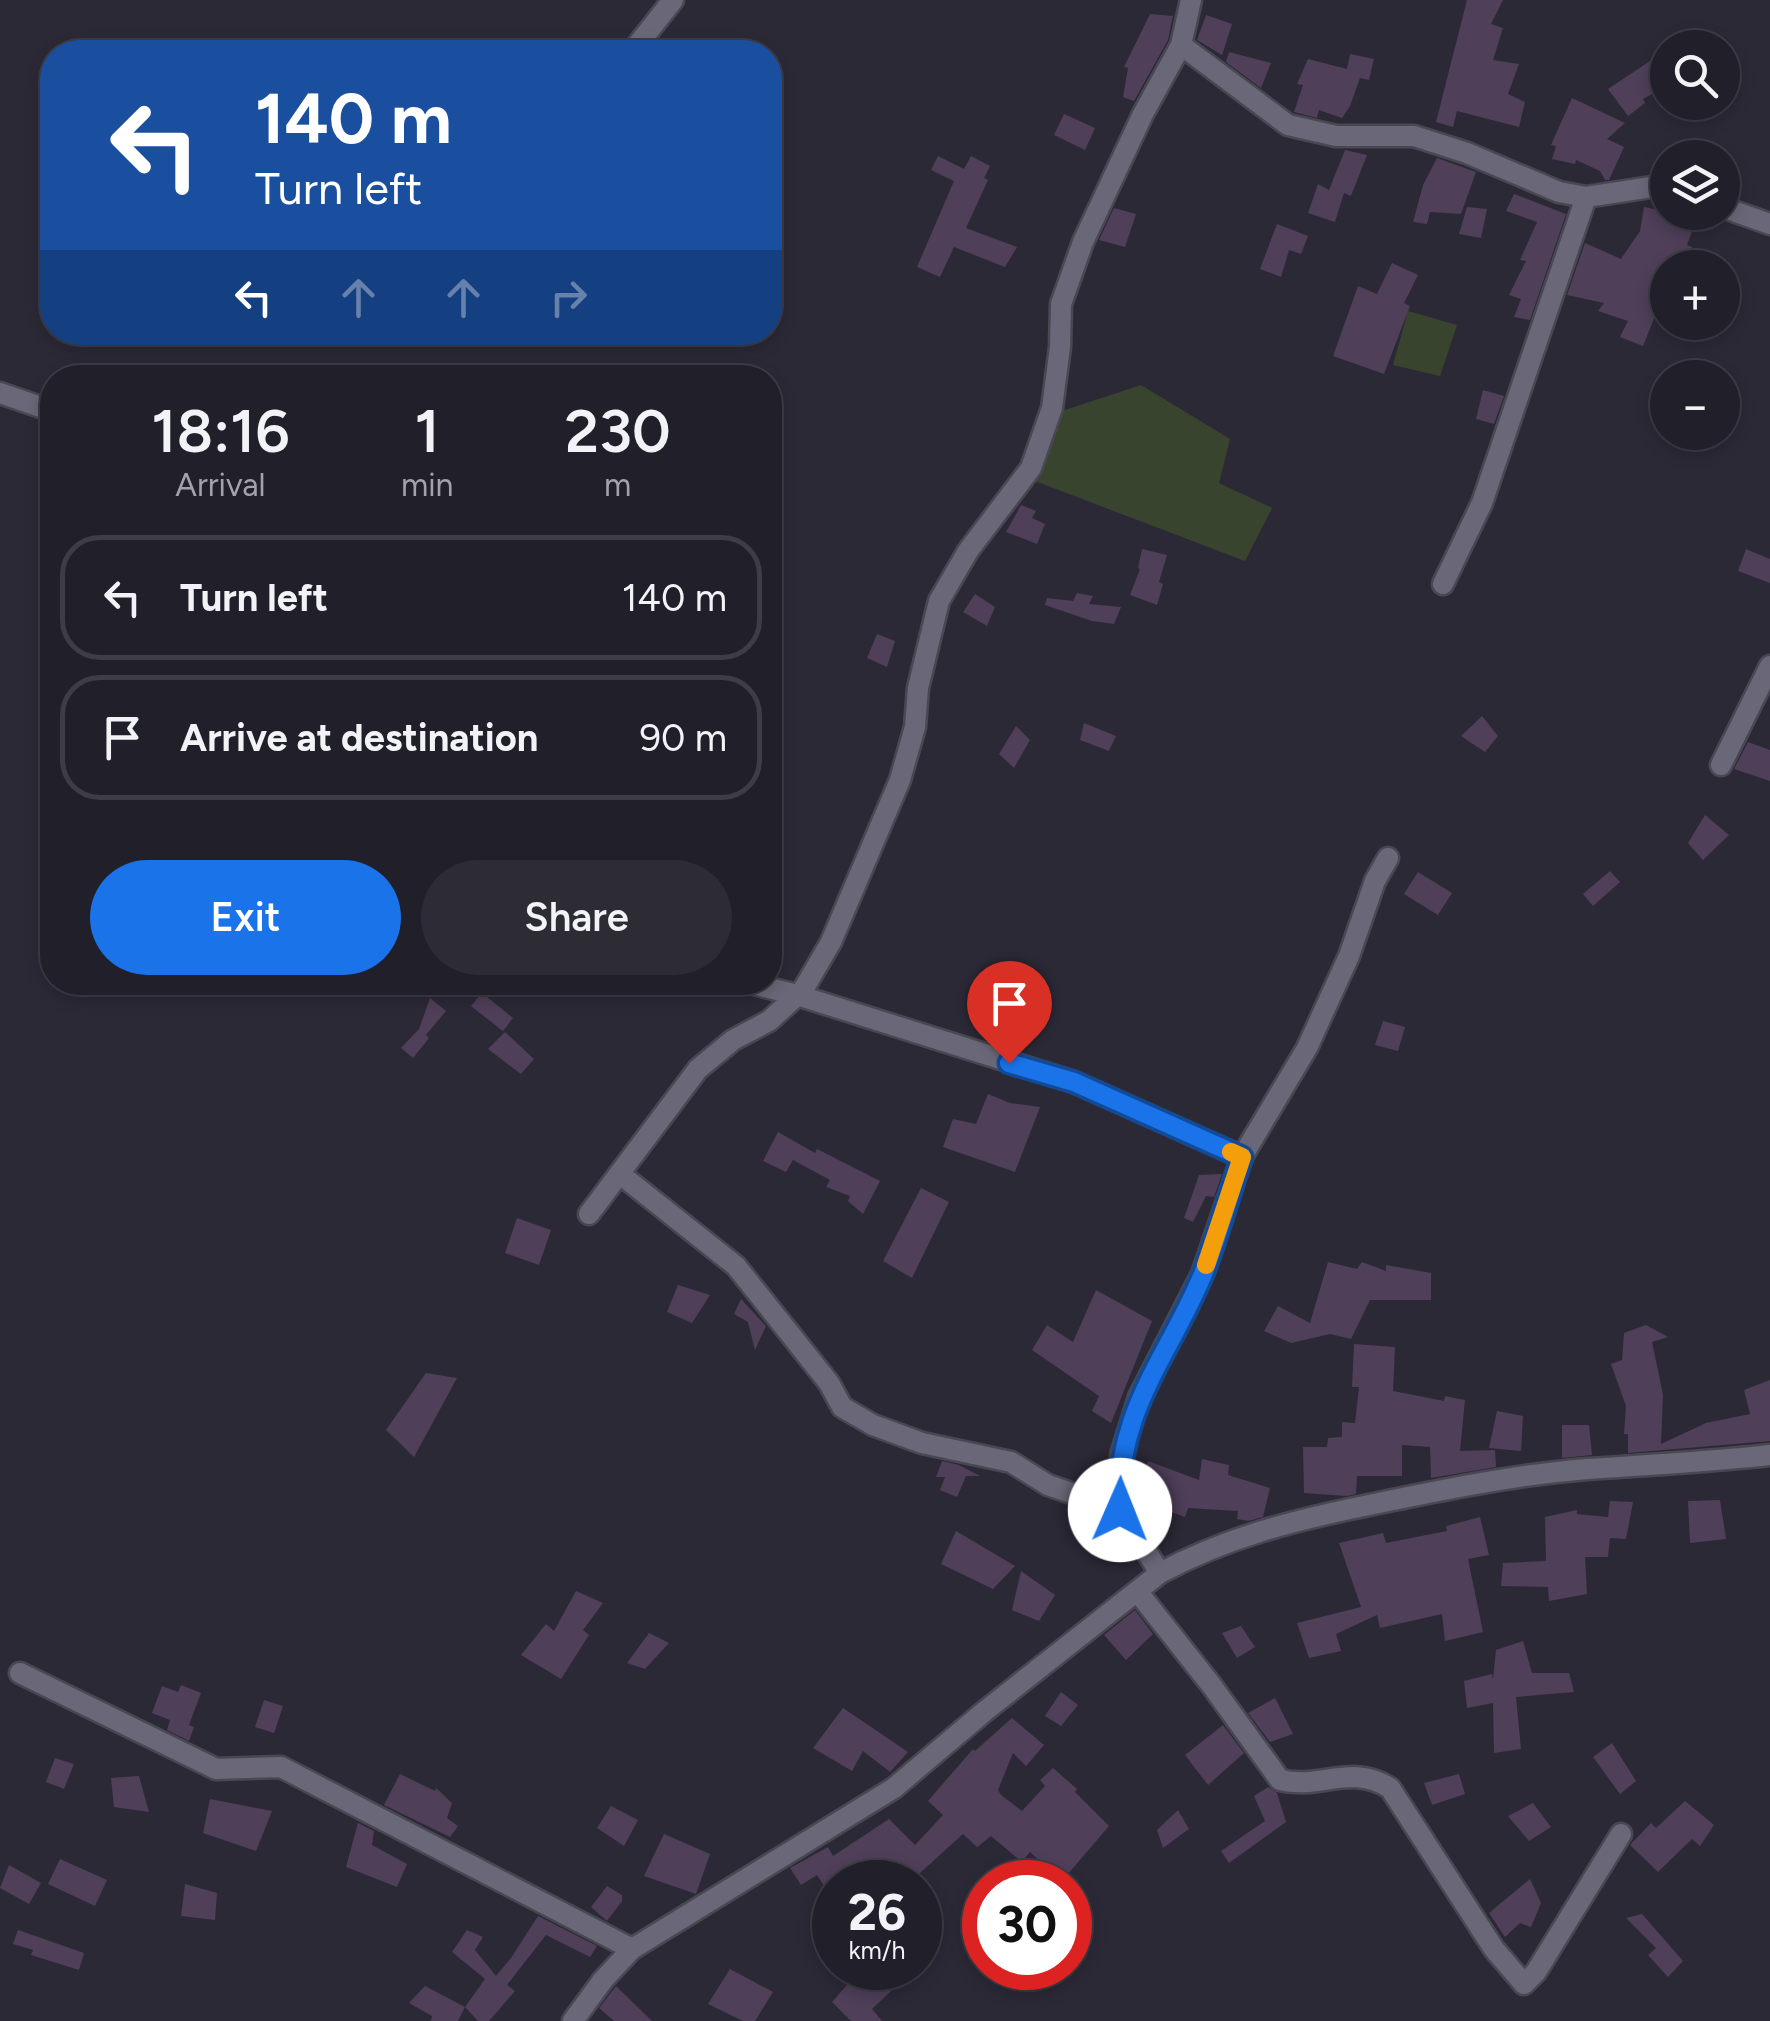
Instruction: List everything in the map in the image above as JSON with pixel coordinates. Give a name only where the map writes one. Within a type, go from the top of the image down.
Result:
[{"type":"street","points":[[641,40],[673,0]]},
{"type":"street","points":[[588,1214],[698,1069],[733,1040],[769,1021],[797,995],[831,942],[900,780],[915,727],[922,669],[939,601],[968,551],[1031,468],[1052,408],[1060,348],[1060,304],[1083,242],[1143,114],[1181,45],[1190,0]]},
{"type":"street","points":[[1181,45],[1288,124],[1336,136],[1414,136],[1467,153],[1559,192],[1586,197],[1650,187]]},
{"type":"street","points":[[1444,584],[1482,503],[1586,197]]},
{"type":"street","points":[[1740,213],[1770,224]]},
{"type":"street","points":[[0,393],[40,407]]},
{"type":"street","points":[[1721,765],[1770,666]]},
{"type":"street","points":[[1160,1574],[1120,1510],[1122,1455],[1139,1397],[1202,1274],[1242,1157],[1308,1048],[1349,956],[1374,881],[1388,858]]},
{"type":"street","points":[[782,991],[1074,1082],[1242,1157]]},
{"type":"street","points":[[620,1174],[736,1266],[829,1383],[842,1407],[872,1426],[922,1443],[1011,1462],[1048,1485],[1120,1510]]},
{"type":"street","points":[[573,2021],[632,1949],[894,1788],[1160,1574],[1249,1533],[1470,1484],[1770,1455]]},
{"type":"street","points":[[1137,1591],[1234,1714],[1280,1780],[1300,1785],[1355,1775],[1374,1778],[1390,1788],[1494,1949],[1524,1984],[1536,1972],[1621,1834]]},
{"type":"street","points":[[20,1673],[216,1769],[281,1767],[632,1949]]},
{"type":"green space","points":[[1408,311],[1457,325],[1440,376],[1393,365]]},
{"type":"green space","points":[[1141,385],[1230,439],[1219,483],[1272,508],[1245,561],[1035,481],[1059,412]]},
{"type":"building","points":[[1467,0],[1503,0],[1491,24],[1503,28],[1493,60],[1519,64],[1508,94],[1525,102],[1519,127],[1457,111],[1453,127],[1436,122]]},
{"type":"building","points":[[1150,14],[1173,16],[1168,40],[1134,101],[1123,97],[1128,68],[1124,67]]},
{"type":"building","points":[[1206,15],[1232,24],[1222,55],[1197,40]]},
{"type":"building","points":[[1229,52],[1271,63],[1261,88],[1226,62]]},
{"type":"building","points":[[1350,54],[1374,59],[1369,80],[1360,78],[1342,118],[1319,110],[1317,118],[1294,112],[1303,85],[1297,84],[1308,59],[1347,69]]},
{"type":"building","points":[[1650,61],[1650,95],[1628,116],[1608,89]]},
{"type":"building","points":[[1572,98],[1625,123],[1607,139],[1624,147],[1609,180],[1600,171],[1576,160],[1575,164],[1552,159],[1556,146],[1551,145]]},
{"type":"building","points":[[1064,114],[1095,128],[1085,150],[1054,135]]},
{"type":"building","points":[[1345,150],[1367,155],[1351,196],[1344,193],[1335,222],[1308,213],[1318,184],[1329,190]]},
{"type":"building","points":[[938,156],[964,169],[971,156],[990,166],[984,178],[988,180],[966,228],[1017,247],[1005,267],[954,247],[940,277],[917,267],[954,181],[931,170]]},
{"type":"building","points":[[1437,158],[1476,172],[1461,214],[1430,212],[1427,224],[1413,222],[1423,185]]},
{"type":"building","points":[[1514,194],[1566,214],[1530,320],[1514,317],[1521,299],[1509,295],[1526,261],[1520,260],[1537,222],[1506,211]]},
{"type":"building","points":[[1467,207],[1487,209],[1481,238],[1459,234]]},
{"type":"building","points":[[1644,207],[1650,208],[1650,230],[1692,230],[1687,245],[1691,250],[1650,250],[1650,329],[1643,346],[1620,337],[1628,321],[1598,311],[1604,303],[1567,295],[1585,243],[1621,259],[1640,231]]},
{"type":"building","points":[[1114,208],[1136,214],[1125,247],[1099,240]]},
{"type":"building","points":[[1277,224],[1308,236],[1301,254],[1289,250],[1281,277],[1260,269]]},
{"type":"building","points":[[1392,263],[1418,275],[1404,303],[1410,306],[1384,374],[1333,356],[1358,286],[1377,294]]},
{"type":"building","points":[[1483,390],[1504,396],[1494,424],[1476,419]]},
{"type":"building","points":[[1021,505],[1036,511],[1032,518],[1045,524],[1037,544],[1006,532]]},
{"type":"building","points":[[1142,549],[1167,555],[1157,605],[1130,595],[1140,569]]},
{"type":"building","points":[[1746,549],[1770,559],[1770,583],[1738,571]]},
{"type":"building","points":[[1077,593],[1093,596],[1089,604],[1121,607],[1114,624],[1045,605],[1047,598],[1073,601]]},
{"type":"building","points":[[975,594],[995,607],[987,626],[963,612]]},
{"type":"building","points":[[877,634],[895,641],[887,667],[867,658]]},
{"type":"building","points":[[1482,716],[1498,736],[1485,752],[1461,736]]},
{"type":"building","points":[[1084,723],[1116,736],[1109,751],[1080,740]]},
{"type":"building","points":[[1016,726],[1030,740],[1014,768],[999,754]]},
{"type":"building","points":[[1748,742],[1770,750],[1770,781],[1734,769]]},
{"type":"building","points":[[1705,815],[1729,835],[1703,860],[1688,843]]},
{"type":"building","points":[[1610,871],[1620,882],[1593,906],[1583,894]]},
{"type":"building","points":[[1418,872],[1452,893],[1438,915],[1404,894]]},
{"type":"building","points":[[484,995],[513,1018],[503,1031],[471,1006]]},
{"type":"building","points":[[430,998],[446,1011],[413,1058],[401,1048],[419,1029]]},
{"type":"building","points":[[1383,1021],[1405,1027],[1398,1051],[1375,1045]]},
{"type":"building","points":[[505,1032],[534,1059],[521,1074],[488,1049]]},
{"type":"building","points":[[988,1094],[1010,1103],[1040,1107],[1015,1172],[943,1147],[953,1119],[976,1124]]},
{"type":"building","points":[[778,1132],[880,1181],[863,1214],[848,1201],[850,1196],[826,1187],[830,1180],[793,1160],[786,1172],[763,1161]]},
{"type":"building","points":[[1222,1174],[1214,1197],[1206,1196],[1193,1222],[1184,1218],[1199,1175]]},
{"type":"building","points":[[921,1188],[949,1202],[912,1278],[883,1261]]},
{"type":"building","points":[[517,1218],[551,1230],[539,1265],[505,1253]]},
{"type":"building","points":[[1328,1262],[1357,1269],[1362,1262],[1386,1271],[1386,1265],[1431,1273],[1431,1300],[1370,1300],[1351,1339],[1330,1334],[1291,1343],[1264,1331],[1278,1306],[1310,1323]]},
{"type":"building","points":[[678,1285],[710,1295],[692,1323],[667,1312]]},
{"type":"building","points":[[1096,1290],[1152,1321],[1111,1423],[1092,1411],[1099,1396],[1032,1350],[1047,1325],[1073,1342]]},
{"type":"building","points":[[741,1299],[766,1326],[755,1350],[748,1322],[734,1314]]},
{"type":"building","points":[[1646,1325],[1668,1337],[1652,1342],[1663,1395],[1661,1444],[1706,1423],[1750,1414],[1744,1390],[1770,1380],[1770,1441],[1628,1453],[1628,1434],[1624,1434],[1626,1406],[1611,1364],[1622,1360],[1624,1333]]},
{"type":"building","points":[[1354,1344],[1395,1347],[1393,1391],[1444,1401],[1445,1396],[1465,1400],[1460,1451],[1495,1450],[1496,1467],[1431,1478],[1430,1447],[1402,1445],[1402,1476],[1357,1476],[1356,1494],[1347,1496],[1304,1493],[1303,1447],[1327,1447],[1328,1438],[1342,1437],[1342,1422],[1355,1423],[1359,1387],[1352,1387]]},
{"type":"building","points":[[426,1373],[457,1378],[414,1457],[386,1430]]},
{"type":"building","points":[[1497,1411],[1523,1416],[1521,1451],[1489,1448]]},
{"type":"building","points":[[1562,1425],[1589,1425],[1592,1455],[1562,1458]]},
{"type":"building","points":[[1202,1459],[1229,1465],[1228,1475],[1270,1488],[1263,1517],[1248,1521],[1237,1519],[1238,1511],[1188,1508],[1185,1517],[1136,1500],[1148,1461],[1199,1480]]},
{"type":"building","points":[[942,1461],[980,1476],[966,1476],[957,1497],[940,1490],[945,1477],[936,1477]]},
{"type":"building","points":[[1720,1500],[1726,1539],[1690,1543],[1688,1501]]},
{"type":"building","points":[[1610,1501],[1633,1502],[1626,1539],[1610,1538],[1608,1557],[1585,1557],[1587,1594],[1549,1601],[1548,1587],[1501,1586],[1503,1563],[1546,1561],[1545,1517],[1577,1510],[1577,1514],[1608,1517]]},
{"type":"building","points":[[1480,1517],[1489,1555],[1468,1559],[1483,1632],[1445,1641],[1442,1614],[1380,1628],[1377,1615],[1336,1634],[1341,1651],[1309,1658],[1297,1623],[1361,1607],[1339,1543],[1383,1533],[1386,1543],[1447,1531],[1446,1526]]},
{"type":"building","points":[[956,1531],[1015,1566],[993,1589],[941,1564]]},
{"type":"building","points":[[1021,1571],[1055,1595],[1039,1621],[1012,1610]]},
{"type":"building","points":[[576,1591],[603,1603],[583,1630],[589,1635],[561,1679],[521,1655],[546,1624],[554,1631]]},
{"type":"building","points":[[1135,1610],[1153,1634],[1126,1660],[1104,1635]]},
{"type":"building","points":[[1241,1626],[1255,1647],[1237,1658],[1222,1633]]},
{"type":"building","points":[[649,1633],[669,1643],[645,1669],[627,1663]]},
{"type":"building","points":[[1523,1641],[1532,1673],[1569,1673],[1574,1692],[1516,1697],[1521,1749],[1494,1753],[1493,1703],[1467,1708],[1464,1681],[1492,1674],[1493,1679],[1496,1650]]},
{"type":"building","points":[[181,1685],[201,1693],[189,1725],[194,1727],[189,1741],[167,1730],[170,1720],[152,1713],[162,1686],[178,1692]]},
{"type":"building","points":[[1061,1692],[1078,1705],[1061,1726],[1045,1716]]},
{"type":"building","points":[[1275,1698],[1293,1734],[1270,1742],[1248,1713]]},
{"type":"building","points":[[264,1700],[283,1706],[274,1733],[255,1727]]},
{"type":"building","points":[[843,1708],[908,1752],[890,1772],[863,1751],[852,1771],[813,1748]]},
{"type":"building","points":[[1012,1718],[1044,1745],[1026,1766],[1013,1753],[998,1790],[1001,1795],[1022,1811],[1045,1786],[1040,1780],[1053,1768],[1109,1826],[1080,1860],[1039,1860],[1030,1852],[1020,1860],[991,1836],[977,1847],[963,1834],[934,1860],[812,1860],[812,1878],[801,1885],[790,1868],[828,1847],[833,1856],[889,1819],[915,1845],[943,1815],[928,1801]]},
{"type":"building","points":[[1223,1725],[1244,1753],[1208,1785],[1185,1755]]},
{"type":"building","points":[[1612,1743],[1636,1781],[1620,1794],[1593,1757]]},
{"type":"building","points":[[55,1758],[74,1764],[64,1789],[46,1782]]},
{"type":"building","points":[[400,1774],[435,1791],[436,1788],[452,1803],[447,1818],[458,1826],[450,1837],[384,1805]]},
{"type":"building","points":[[1459,1774],[1465,1794],[1432,1805],[1424,1783]]},
{"type":"building","points":[[139,1776],[149,1812],[114,1807],[111,1778]]},
{"type":"building","points":[[1268,1787],[1277,1793],[1286,1822],[1229,1863],[1221,1851],[1265,1821],[1254,1796]]},
{"type":"building","points":[[210,1799],[272,1811],[256,1851],[203,1833]]},
{"type":"building","points":[[1685,1801],[1714,1825],[1700,1846],[1692,1839],[1658,1872],[1630,1845],[1651,1823],[1656,1828]]},
{"type":"building","points":[[1533,1803],[1551,1827],[1529,1841],[1508,1816]]},
{"type":"building","points":[[611,1806],[638,1820],[624,1846],[597,1828]]},
{"type":"building","points":[[1178,1810],[1189,1829],[1163,1848],[1157,1830]]},
{"type":"building","points":[[358,1823],[374,1831],[372,1845],[407,1864],[397,1887],[346,1867]]},
{"type":"building","points":[[664,1834],[710,1854],[696,1894],[644,1876]]},
{"type":"building","points":[[60,1859],[107,1880],[95,1906],[48,1884]]},
{"type":"building","points":[[9,1865],[41,1883],[29,1904],[0,1888]]},
{"type":"building","points":[[1530,1879],[1541,1903],[1531,1927],[1520,1923],[1505,1937],[1489,1913]]},
{"type":"building","points":[[185,1884],[217,1893],[215,1920],[181,1916]]},
{"type":"building","points":[[607,1886],[622,1895],[622,1901],[607,1921],[591,1907]]},
{"type":"building","points":[[1642,1914],[1683,1961],[1668,1977],[1648,1955],[1656,1948],[1626,1918]]},
{"type":"building","points":[[538,1916],[597,1946],[590,1957],[546,1935],[507,1985],[515,1991],[489,2021],[478,2021],[465,2007],[485,1979],[452,1952],[467,1930],[483,1937],[475,1950],[496,1976]]},
{"type":"building","points":[[18,1930],[84,1953],[79,1970],[31,1955],[33,1950],[13,1944]]},
{"type":"building","points":[[730,1969],[773,1992],[755,2021],[743,2021],[708,2004]]},
{"type":"building","points":[[425,1986],[465,2007],[458,2021],[431,2021],[432,2016],[409,2003]]},
{"type":"building","points":[[616,1986],[652,2021],[614,2021],[599,2008]]},
{"type":"building","points":[[843,1990],[892,1990],[872,2009],[882,2021],[851,2021],[832,2002]]},
{"type":"slow traffic","points":[[1206,1265],[1242,1157],[1231,1152]]},
{"type":"route","points":[[1009,1063],[1074,1082],[1242,1157],[1202,1274],[1139,1397],[1122,1455],[1118,1481],[1120,1510]]}]
